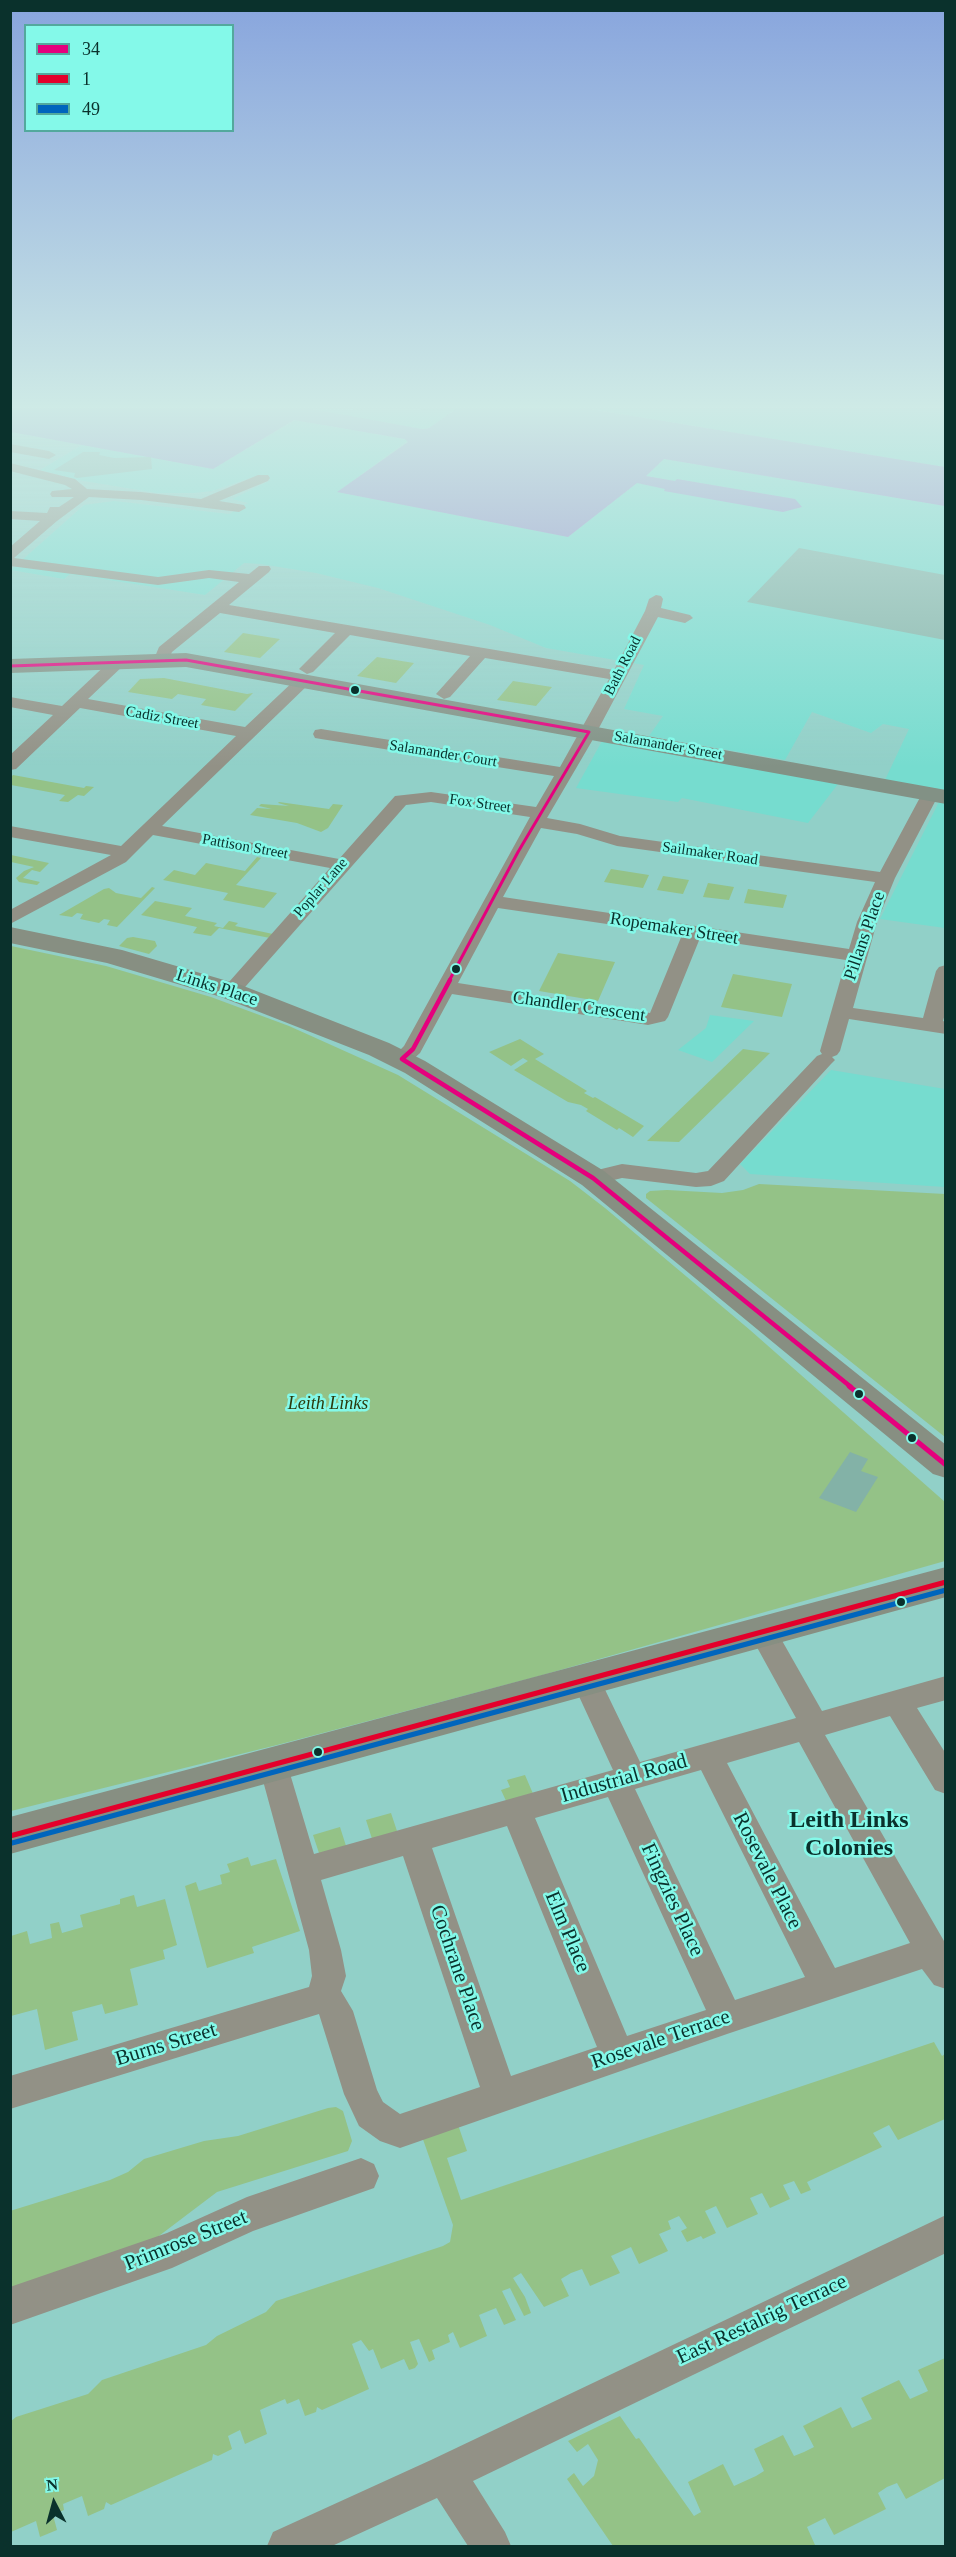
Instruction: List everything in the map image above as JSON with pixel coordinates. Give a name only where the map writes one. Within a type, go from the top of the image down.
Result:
[{"type":"main road","name":"Salamander Street","points":[[10,666],[170,659],[305,675],[589,732],[938,796]]},
{"type":"street","points":[[10,555],[40,528]]},
{"type":"street","points":[[10,562],[158,581],[209,574],[251,579]]},
{"type":"street","points":[[170,659],[165,650],[264,569]]},
{"type":"street","name":"Bath Road","points":[[399,1059],[413,1049],[538,817],[589,732],[654,605],[685,618]]},
{"type":"street","points":[[217,608],[619,676]]},
{"type":"street","points":[[10,918],[114,861],[248,733],[346,630]]},
{"type":"street","points":[[444,694],[481,653]]},
{"type":"street","points":[[10,765],[119,661]]},
{"type":"street","name":"Cadiz Street","points":[[10,702],[72,707],[248,733]]},
{"type":"street","name":"Salamander Court","points":[[321,734],[566,773]]},
{"type":"street","name":"Pillans Place","points":[[592,1178],[630,1171],[696,1180],[711,1179],[827,1055],[867,922],[886,878],[938,796]]},
{"type":"street","name":"Fox Street","points":[[418,797],[538,817]]},
{"type":"street","name":"Poplar Lane","points":[[231,991],[397,803],[418,797]]},
{"type":"street","name":"Sailmaker Road","points":[[538,817],[617,841],[886,878]]},
{"type":"street","name":"Pattison Street","points":[[148,830],[342,865]]},
{"type":"street","points":[[10,831],[124,852]]},
{"type":"street","name":"Ropemaker Street","points":[[492,901],[856,956]]},
{"type":"street","name":"Chandler Crescent","points":[[446,987],[648,1019],[658,1017],[693,932]]},
{"type":"street","name":"Links Place","points":[[10,935],[112,956],[231,991],[399,1059],[592,1178],[945,1465]]},
{"type":"street","points":[[841,1012],[938,1027],[945,970]]},
{"type":"street","points":[[10,1836],[945,1582]]},
{"type":"street","points":[[762,1631],[810,1726],[939,1963]]},
{"type":"street","name":"Fingzies Place","points":[[586,1679],[624,1780],[727,2018]]},
{"type":"street","name":"Industrial Road","points":[[303,1871],[945,1688]]},
{"type":"street","points":[[897,1702],[945,1781]]},
{"type":"street","name":"Rosevale Place","points":[[708,1755],[827,1986]]},
{"type":"street","points":[[274,1766],[325,1950],[328,1970],[327,1986],[322,1998]]},
{"type":"street","name":"Elm Place","points":[[516,1810],[618,2055]]},
{"type":"street","name":"Cochrane Place","points":[[413,1839],[501,2096]]},
{"type":"street","name":"Rosevale Terrace","points":[[322,1998],[330,2002],[336,2011],[361,2094],[371,2114],[392,2129],[399,2131],[827,1986],[939,1963]]},
{"type":"street","name":"Burns Street","points":[[10,2093],[322,1998]]},
{"type":"street","name":"Primrose Street","points":[[10,2307],[172,2250],[247,2215],[361,2176]]},
{"type":"street","name":"East Restalrig Terrace","points":[[287,2547],[445,2474],[579,2407],[945,2233]]},
{"type":"street","points":[[445,2474],[491,2547]]},
{"type":"shaded area","points":[[58,528],[524,528],[568,537],[579,528],[945,528],[945,790],[885,780],[909,729],[883,724],[871,733],[812,712],[785,760],[649,736],[663,716],[624,709],[644,665],[546,648],[490,625],[378,588],[316,573],[244,563],[205,595],[70,574],[64,579],[11,570]]},
{"type":"shaded area","points":[[523,528],[579,528],[568,537]]},
{"type":"shaded area","points":[[602,741],[838,784],[808,823],[682,798],[678,802],[576,788]]},
{"type":"shaded area","points":[[945,790],[945,928],[880,919]]},
{"type":"shaded area","points":[[710,1015],[754,1021],[712,1062],[678,1050],[706,1028]]},
{"type":"shaded area","points":[[831,1070],[945,1089],[945,1187],[750,1174],[740,1164]]},
{"type":"green space","points":[[243,633],[280,639],[260,658],[224,652]]},
{"type":"green space","points":[[377,657],[414,663],[396,683],[357,676]]},
{"type":"green space","points":[[164,678],[247,694],[253,693],[235,711],[201,705],[206,699],[178,694],[172,699],[128,692],[140,679]]},
{"type":"green space","points":[[513,681],[552,687],[536,706],[497,700]]},
{"type":"green space","points":[[13,775],[84,788],[94,787],[84,796],[78,795],[68,802],[59,801],[65,795],[11,785]]},
{"type":"green space","points":[[279,802],[329,809],[333,804],[343,805],[328,828],[321,832],[297,823],[250,815],[257,808],[272,809],[259,806],[261,804],[289,806]]},
{"type":"green space","points":[[11,855],[49,863],[40,872],[32,870],[23,878],[40,882],[37,885],[19,882],[16,878],[24,871],[34,867],[11,862]]},
{"type":"green space","points":[[257,857],[261,858],[236,885],[277,893],[264,908],[223,900],[228,893],[163,880],[174,870],[195,875],[206,863],[245,871]]},
{"type":"green space","points":[[611,869],[649,875],[643,888],[604,882]]},
{"type":"green space","points":[[663,876],[689,880],[683,894],[657,890]]},
{"type":"green space","points":[[708,883],[734,887],[729,900],[703,897]]},
{"type":"green space","points":[[152,887],[155,888],[117,927],[107,925],[110,920],[104,919],[99,923],[80,919],[83,914],[77,913],[72,917],[59,915],[104,889],[109,888],[116,893],[141,898]]},
{"type":"green space","points":[[748,889],[787,895],[783,908],[744,903]]},
{"type":"green space","points":[[155,901],[192,908],[185,916],[217,923],[214,926],[223,928],[229,921],[238,923],[235,926],[273,934],[270,938],[219,928],[211,936],[193,933],[197,927],[141,915]]},
{"type":"green space","points":[[127,938],[155,941],[157,946],[149,954],[119,946]]},
{"type":"green space","name":"Leith Links","points":[[11,946],[106,966],[211,997],[289,1026],[398,1075],[570,1181],[750,1330],[945,1502],[945,1561],[539,1676],[277,1745],[11,1811]]},
{"type":"green space","points":[[558,953],[615,962],[598,1001],[539,991]]},
{"type":"green space","points":[[733,974],[792,984],[782,1017],[721,1007]]},
{"type":"green space","points":[[520,1039],[544,1054],[535,1059],[587,1091],[584,1093],[644,1126],[633,1137],[619,1128],[617,1130],[586,1111],[588,1109],[568,1102],[514,1070],[528,1061],[523,1058],[511,1066],[489,1052]]},
{"type":"green space","points":[[743,1049],[770,1053],[679,1142],[647,1141]]},
{"type":"green space","points":[[759,1184],[945,1194],[945,1437],[646,1198],[646,1194],[650,1191],[722,1193],[743,1190]]},
{"type":"green space","points":[[525,1775],[534,1796],[507,1803],[501,1790],[510,1787],[507,1780]]},
{"type":"green space","points":[[391,1813],[398,1834],[373,1842],[366,1820]]},
{"type":"green space","points":[[340,1827],[347,1849],[320,1856],[313,1835]]},
{"type":"green space","points":[[248,1857],[251,1866],[276,1859],[300,1931],[252,1947],[254,1953],[207,1968],[185,1886],[196,1882],[199,1891],[222,1884],[220,1875],[230,1872],[227,1864]]},
{"type":"green space","points":[[134,1895],[137,1907],[165,1899],[177,1945],[163,1950],[165,1959],[130,1969],[138,2005],[105,2014],[102,2004],[72,2012],[78,2040],[45,2050],[37,2009],[11,2016],[11,1936],[27,1931],[30,1944],[52,1938],[50,1924],[59,1922],[62,1933],[83,1927],[80,1915],[120,1904],[120,1899]]},
{"type":"green space","points":[[934,2042],[942,2056],[945,2054],[945,2119],[898,2140],[889,2125],[873,2133],[882,2147],[807,2182],[811,2190],[801,2194],[794,2181],[783,2185],[790,2199],[770,2208],[762,2193],[750,2198],[758,2214],[727,2228],[716,2206],[705,2211],[716,2233],[703,2239],[701,2236],[687,2242],[681,2231],[687,2228],[679,2216],[668,2221],[671,2229],[659,2234],[668,2251],[639,2264],[631,2247],[611,2256],[620,2273],[590,2286],[582,2269],[571,2273],[561,2279],[569,2296],[544,2307],[521,2273],[513,2278],[525,2297],[531,2313],[524,2316],[510,2288],[502,2291],[516,2320],[504,2325],[496,2308],[479,2315],[487,2336],[460,2348],[453,2332],[448,2335],[450,2342],[432,2350],[435,2359],[429,2362],[419,2339],[410,2342],[418,2364],[415,2368],[409,2370],[404,2359],[381,2369],[373,2349],[369,2351],[361,2340],[352,2344],[369,2389],[322,2410],[317,2407],[316,2412],[305,2416],[299,2399],[287,2404],[285,2399],[260,2410],[267,2434],[245,2444],[240,2430],[228,2436],[232,2449],[218,2456],[213,2454],[212,2460],[111,2505],[106,2502],[104,2509],[88,2516],[82,2496],[63,2504],[64,2510],[53,2515],[57,2530],[40,2537],[36,2521],[11,2532],[10,2422],[16,2417],[88,2394],[102,2380],[206,2345],[217,2336],[266,2312],[276,2301],[450,2242],[453,2225],[419,2128],[455,2116],[467,2151],[447,2158],[461,2200]]},
{"type":"green space","points":[[336,2107],[343,2111],[352,2141],[348,2151],[217,2192],[143,2248],[11,2293],[10,2211],[110,2180],[128,2172],[144,2159],[204,2141],[238,2136]]},
{"type":"green space","points":[[945,2358],[945,2478],[906,2499],[897,2483],[887,2487],[878,2493],[886,2509],[834,2535],[825,2518],[807,2527],[815,2545],[613,2546],[567,2479],[574,2473],[583,2486],[594,2476],[598,2460],[588,2444],[577,2452],[568,2441],[620,2416],[636,2439],[639,2438],[694,2516],[701,2512],[688,2482],[723,2464],[734,2486],[756,2476],[764,2471],[754,2449],[783,2435],[794,2456],[804,2452],[814,2447],[803,2426],[841,2407],[852,2428],[872,2419],[861,2398],[899,2380],[910,2399],[928,2391],[918,2370]]},
{"type":"building","points":[[799,548],[945,575],[945,640],[747,602]]},
{"type":"building","points":[[850,1452],[868,1459],[861,1471],[878,1477],[856,1512],[819,1498]]},
{"type":"transit line","name":"34","points":[[10,666],[186,660],[589,732]]},
{"type":"transit line","name":"34","points":[[402,1059],[413,1049],[518,852],[589,732]]},
{"type":"transit line","name":"34","points":[[402,1059],[593,1178],[946,1465]]},
{"type":"transit line","name":"1","points":[[10,1836],[946,1582]]},
{"type":"transit line","name":"49","points":[[12,1843],[946,1590]]},
{"type":"district","name":"Leith Links Colonies","points":[[849,1835]]}]
